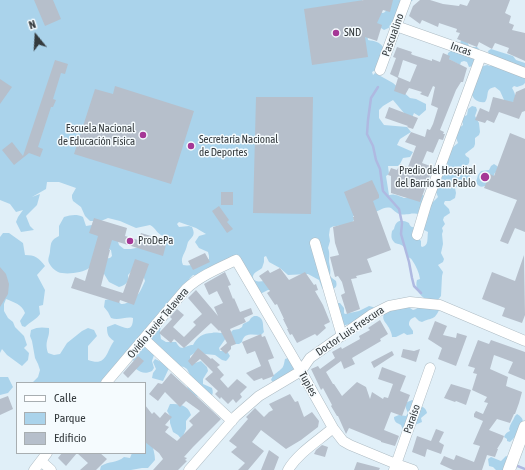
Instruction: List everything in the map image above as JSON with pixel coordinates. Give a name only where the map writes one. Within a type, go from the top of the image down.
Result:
[{"type":"main road","points":[[509,470],[525,427]]},
{"type":"street","name":"Pascualino","points":[[380,70],[406,0]]},
{"type":"street","name":"Incas","points":[[396,26],[525,73]]},
{"type":"street","points":[[417,235],[426,205],[481,56]]},
{"type":"street","points":[[315,243],[342,336]]},
{"type":"street","name":"Ovidio Javier Talavera","points":[[107,382],[192,283],[236,260]]},
{"type":"street","name":"Tupies","points":[[236,260],[333,428],[343,441],[395,467],[413,470]]},
{"type":"street","name":"Doctor Luis Frescura","points":[[189,470],[232,421],[260,396],[301,371],[310,358],[372,315],[389,306],[410,302],[440,305],[525,341]]},
{"type":"street","points":[[144,339],[232,421]]},
{"type":"street","name":"Paraíso","points":[[395,467],[430,368]]},
{"type":"street","points":[[288,470],[292,463],[333,428]]},
{"type":"street","points":[[34,470],[44,457],[51,470]]},
{"type":"green space","name":"Secretaría Nacional de Deportes","points":[[0,0],[362,0],[368,40],[375,41],[383,47],[377,69],[372,72],[373,75],[375,73],[393,83],[410,98],[426,104],[426,110],[419,116],[414,113],[411,120],[402,119],[404,113],[393,100],[379,110],[379,118],[384,125],[407,127],[411,132],[400,139],[397,145],[413,152],[410,157],[403,158],[399,166],[388,166],[389,174],[386,176],[389,195],[396,195],[404,198],[423,195],[426,197],[420,214],[401,214],[391,208],[386,208],[370,214],[353,216],[354,220],[352,223],[330,228],[330,241],[328,248],[330,276],[336,281],[337,284],[333,289],[325,290],[322,288],[319,280],[308,274],[288,275],[280,268],[269,262],[266,256],[264,257],[262,268],[253,275],[253,277],[255,281],[268,280],[272,290],[268,290],[260,294],[239,263],[199,276],[193,275],[190,278],[163,323],[160,329],[160,334],[161,339],[166,342],[176,342],[182,348],[193,345],[198,338],[206,334],[222,333],[226,338],[219,348],[220,351],[227,351],[230,356],[226,361],[215,355],[196,352],[190,356],[190,359],[195,363],[201,361],[207,367],[208,371],[203,379],[203,384],[212,388],[213,394],[206,398],[196,396],[188,389],[187,384],[190,375],[187,369],[174,365],[155,352],[152,361],[154,368],[152,371],[146,373],[136,369],[133,360],[126,363],[109,382],[33,382],[38,377],[40,370],[35,358],[30,336],[31,330],[35,328],[49,328],[47,349],[48,353],[54,355],[60,354],[67,343],[82,331],[88,328],[94,330],[97,336],[88,346],[88,360],[99,362],[105,357],[114,341],[108,335],[107,327],[115,324],[130,328],[133,323],[133,318],[111,318],[104,307],[105,300],[110,299],[121,304],[128,302],[139,293],[145,281],[143,275],[133,270],[128,275],[127,281],[124,285],[119,287],[109,282],[101,269],[103,259],[110,258],[112,256],[111,250],[104,248],[93,264],[86,270],[65,273],[58,272],[54,269],[48,262],[48,258],[53,240],[59,236],[59,226],[64,217],[78,215],[83,217],[86,226],[92,225],[117,238],[119,245],[124,249],[165,242],[163,236],[150,225],[136,228],[120,221],[108,218],[101,221],[90,221],[85,216],[81,207],[73,201],[72,195],[76,188],[59,182],[47,182],[46,189],[32,197],[40,194],[37,205],[26,216],[30,226],[34,230],[21,232],[16,222],[23,210],[16,212],[10,204],[0,200]],"holes":[[[179,222],[196,228],[206,234],[199,236],[195,242],[199,248],[208,252],[209,259],[193,265],[183,265],[182,260],[188,242],[193,236],[194,232],[192,227],[179,227],[177,224]]]},
{"type":"green space","points":[[392,0],[413,0],[409,3],[393,26],[384,30],[374,22],[377,11],[383,13],[385,12]]},
{"type":"green space","points":[[461,40],[468,43],[470,47],[477,47],[479,49],[473,66],[469,67],[467,62],[464,61],[461,62],[460,65],[447,58],[448,53],[460,44]]},
{"type":"green space","points":[[491,49],[513,56],[516,60],[525,63],[525,74],[514,63],[489,55],[488,51]]},
{"type":"green space","points":[[493,65],[525,77],[525,83],[523,85],[517,87],[514,86],[512,88],[515,95],[513,102],[505,102],[500,91],[495,87],[488,91],[485,102],[475,100],[472,95],[480,67]]},
{"type":"green space","points":[[472,106],[476,107],[477,110],[475,116],[479,123],[480,132],[475,138],[474,147],[465,154],[469,158],[469,163],[466,168],[471,180],[469,184],[456,187],[455,198],[450,201],[445,201],[444,203],[449,209],[450,213],[444,217],[443,220],[445,224],[442,228],[443,244],[441,253],[444,259],[443,262],[438,265],[443,272],[441,296],[437,301],[428,300],[422,296],[417,287],[416,282],[420,279],[412,259],[407,256],[404,247],[395,243],[391,236],[392,231],[399,221],[409,223],[411,227],[416,228],[421,241],[421,246],[426,245],[428,232],[424,230],[424,225],[431,203],[438,197],[436,192],[442,173],[447,169],[447,158],[449,153],[458,143],[455,135],[459,128],[463,125],[463,117],[467,115],[468,109]]},
{"type":"green space","points":[[494,164],[498,167],[494,174],[494,179],[485,186],[482,187],[478,185],[476,182],[481,171],[489,170]]},
{"type":"green space","points":[[3,233],[9,233],[23,243],[25,255],[36,258],[45,266],[37,275],[45,290],[43,305],[39,306],[40,314],[37,317],[25,327],[22,326],[20,321],[25,313],[22,307],[6,299],[4,304],[4,311],[15,327],[24,336],[27,345],[24,348],[29,353],[28,360],[22,366],[7,355],[2,349],[0,353],[0,237]]},
{"type":"green space","points":[[337,303],[340,303],[344,308],[345,314],[359,311],[369,306],[374,308],[373,311],[353,323],[342,326]]},
{"type":"green space","points":[[421,305],[439,310],[434,317],[422,322],[415,317],[411,319],[409,325],[413,331],[413,334],[407,335],[404,333],[396,337],[392,337],[389,327],[383,317],[385,311],[407,306],[413,310]]},
{"type":"green space","points":[[254,316],[260,317],[263,322],[264,332],[261,335],[247,335],[242,342],[239,344],[234,344],[231,332],[242,327],[243,324]]},
{"type":"green space","points":[[288,358],[297,368],[275,384],[271,380],[272,378],[282,368],[285,359]]},
{"type":"green space","points":[[155,359],[170,366],[163,381],[152,378],[156,369],[153,362]]},
{"type":"green space","points":[[0,377],[8,377],[13,387],[8,393],[0,395]]},
{"type":"green space","points":[[412,400],[424,408],[427,413],[421,418],[422,422],[403,430],[401,425],[395,421],[394,417],[399,415],[406,416],[408,413],[406,404]]},
{"type":"green space","points":[[170,404],[177,404],[186,407],[191,415],[186,421],[186,429],[182,440],[173,432],[170,423],[170,416],[167,411]]},
{"type":"green space","points":[[517,414],[523,422],[518,427],[516,436],[510,442],[504,437],[506,433],[510,431],[510,426]]},
{"type":"green space","points":[[146,442],[152,443],[155,460],[148,468],[131,470],[100,470],[101,466],[104,464],[124,457],[130,458],[132,454],[146,454]]},
{"type":"green space","points":[[506,456],[509,457],[507,470],[496,470],[489,466],[488,459],[491,457],[501,461]]},
{"type":"building","points":[[34,0],[53,0],[61,19],[45,26]]},
{"type":"building","name":"SND","points":[[364,0],[393,0],[390,12],[383,10],[377,23],[382,25],[377,41],[365,37],[368,57],[312,65],[304,9]]},
{"type":"building","points":[[420,0],[430,0],[443,4],[459,6],[460,4],[467,6],[470,0],[510,0],[505,13],[511,16],[509,23],[514,25],[512,30],[525,33],[525,61],[507,53],[509,48],[495,43],[492,49],[479,42],[477,47],[457,39],[460,33],[456,32],[457,29],[439,23],[438,27],[422,20],[420,24],[409,16],[413,6]]},
{"type":"building","points":[[397,47],[412,52],[411,54],[413,55],[432,61],[432,59],[440,62],[443,53],[450,56],[449,59],[467,68],[463,82],[461,82],[456,90],[440,130],[444,132],[443,134],[445,134],[443,140],[439,139],[433,153],[427,151],[422,163],[433,167],[420,202],[391,193],[391,176],[388,175],[391,168],[397,170],[400,164],[408,167],[416,146],[405,142],[411,132],[425,137],[427,129],[430,130],[438,108],[431,105],[435,87],[433,86],[428,97],[420,94],[422,92],[409,88],[405,95],[394,91],[398,78],[390,74],[396,58],[393,57]],"holes":[[[403,60],[417,65],[410,82],[398,77]]]},
{"type":"building","points":[[55,60],[68,64],[65,74],[61,73],[53,99],[56,100],[53,107],[51,107],[38,147],[43,149],[40,157],[29,153],[14,165],[2,150],[12,142],[23,156]]},
{"type":"building","points":[[0,79],[12,87],[0,104]]},
{"type":"building","name":"Escuela Nacional de Educación Física","points":[[115,86],[194,111],[171,184],[74,154],[95,89],[113,94]]},
{"type":"building","points":[[525,88],[525,111],[522,112],[519,119],[499,112],[494,123],[487,120],[485,123],[475,120],[480,108],[489,112],[493,97],[513,102],[516,92]]},
{"type":"building","points":[[256,97],[313,97],[311,214],[253,213]]},
{"type":"building","points":[[389,107],[418,118],[413,129],[385,118]]},
{"type":"building","points":[[510,133],[525,139],[525,232],[515,228],[508,244],[500,241],[517,200],[484,188],[490,174],[494,176]]},
{"type":"building","points":[[372,180],[379,195],[379,198],[373,201],[391,250],[367,259],[372,272],[356,276],[357,278],[351,279],[360,309],[347,314],[341,295],[345,293],[342,282],[338,276],[335,277],[330,257],[339,255],[335,243],[333,227],[354,221],[354,217],[344,192]]},
{"type":"building","points":[[221,192],[233,192],[233,205],[221,205]]},
{"type":"building","points":[[219,206],[229,220],[227,222],[233,229],[227,233],[212,211]]},
{"type":"building","points":[[94,218],[127,228],[125,236],[138,240],[141,233],[167,241],[163,256],[112,240],[101,286],[123,293],[135,259],[149,264],[134,305],[120,300],[119,303],[71,288],[75,277],[85,281],[98,236],[89,233]]},
{"type":"building","points":[[205,253],[210,262],[193,270],[188,261]]},
{"type":"building","points":[[524,255],[525,315],[522,323],[502,316],[505,308],[482,299],[492,272],[515,281]]},
{"type":"building","points":[[0,267],[6,274],[9,284],[8,294],[0,307]]},
{"type":"building","points":[[280,268],[289,280],[305,272],[314,285],[316,284],[318,290],[315,291],[330,322],[324,325],[326,328],[317,336],[315,334],[297,343],[292,334],[290,335],[277,304],[275,305],[267,293],[270,291],[259,276],[268,270],[270,273]]},
{"type":"building","points":[[225,272],[231,285],[228,286],[240,312],[251,308],[253,314],[244,318],[246,322],[230,329],[236,344],[231,346],[231,349],[226,354],[220,349],[227,343],[220,330],[219,331],[211,323],[184,348],[174,339],[171,343],[159,333],[172,319],[170,317],[177,309],[184,315],[173,327],[184,337],[196,325],[193,322],[202,314],[188,298],[196,290],[218,316],[214,307],[223,303],[217,291],[209,295],[204,284]]},
{"type":"building","points":[[380,320],[388,334],[380,339],[381,341],[352,358],[355,364],[344,369],[341,361],[326,372],[342,396],[357,382],[366,387],[370,399],[372,392],[383,399],[384,397],[388,398],[393,384],[378,379],[382,367],[406,376],[400,391],[410,395],[402,416],[391,412],[384,430],[399,436],[395,446],[381,442],[349,428],[346,434],[323,388],[321,390],[311,369],[318,366],[320,369],[335,358],[332,352],[341,347],[342,349],[360,339],[359,336],[370,330],[368,328]]},
{"type":"building","points":[[435,321],[447,326],[443,335],[456,338],[457,333],[467,336],[456,366],[438,359],[442,348],[428,339]]},
{"type":"building","points":[[261,334],[262,337],[265,336],[274,358],[268,360],[274,376],[263,380],[262,378],[254,381],[246,373],[261,366],[255,351],[247,354],[242,342]]},
{"type":"building","points":[[478,340],[489,344],[491,340],[525,352],[525,380],[508,373],[513,362],[494,355],[490,369],[508,377],[506,386],[522,392],[519,403],[510,423],[497,419],[489,430],[504,436],[497,449],[495,457],[487,455],[482,470],[453,470],[440,464],[444,456],[454,460],[456,455],[474,462],[480,446],[473,444],[483,421],[474,417],[474,414],[476,411],[483,414],[488,403],[484,402],[487,397],[472,390],[477,374],[473,373],[475,368],[468,366]]},
{"type":"building","points":[[198,348],[220,365],[217,367],[224,375],[220,379],[228,388],[237,379],[247,387],[240,394],[242,397],[236,403],[233,399],[228,404],[221,397],[220,399],[215,394],[218,391],[205,379],[213,372],[200,359],[192,366],[188,361]]},
{"type":"building","points":[[403,349],[414,351],[420,349],[416,362],[401,357]]},
{"type":"building","points":[[392,351],[394,355],[374,368],[371,362]]},
{"type":"building","points":[[138,356],[144,361],[128,378],[123,373]]},
{"type":"building","points":[[171,373],[221,419],[184,457],[187,458],[185,460],[187,461],[178,470],[153,470],[163,459],[159,453],[146,443],[146,406],[152,414],[154,412],[160,418],[165,412],[172,417],[165,425],[169,427],[165,432],[177,441],[193,425],[189,421],[200,411],[186,401],[180,407],[165,392],[158,401],[149,394],[158,383],[162,384]]},
{"type":"building","points":[[451,384],[471,390],[466,405],[444,398]]},
{"type":"building","points":[[290,394],[295,402],[298,401],[304,417],[312,412],[319,421],[318,427],[286,449],[261,430],[252,442],[264,451],[248,470],[238,470],[245,463],[231,452],[237,447],[229,441],[248,419],[246,417],[255,408],[264,417],[273,410],[269,404]]},
{"type":"building","points":[[8,396],[13,409],[0,415],[0,399]]},
{"type":"building","points":[[436,429],[444,432],[439,442],[444,445],[441,454],[427,449],[425,457],[412,452],[417,436],[431,441]]},
{"type":"building","points":[[322,445],[328,447],[325,457],[314,454]]},
{"type":"building","points":[[269,450],[279,457],[274,470],[261,470]]},
{"type":"building","points":[[61,454],[76,454],[66,466],[58,458]]},
{"type":"building","points":[[78,454],[101,454],[107,459],[96,470],[80,470],[88,463]]},
{"type":"building","points":[[357,462],[380,468],[379,470],[354,470]]},
{"type":"waterway","points":[[378,87],[371,98],[367,134],[373,146],[376,160],[380,169],[383,191],[399,209],[402,223],[401,234],[414,286],[421,293]]},
{"type":"waterway","points":[[515,465],[525,469]]},
{"type":"place","name":"SND","points":[[336,33]]},
{"type":"place","name":"Escuela Nacional de Educación Física","points":[[143,135]]},
{"type":"place","name":"Secretaría Nacional de Deportes","points":[[191,146]]},
{"type":"place","name":"Predio del Hospital del Barrio San Pablo","points":[[485,177]]},
{"type":"place","name":"ProDePa","points":[[130,241]]}]
